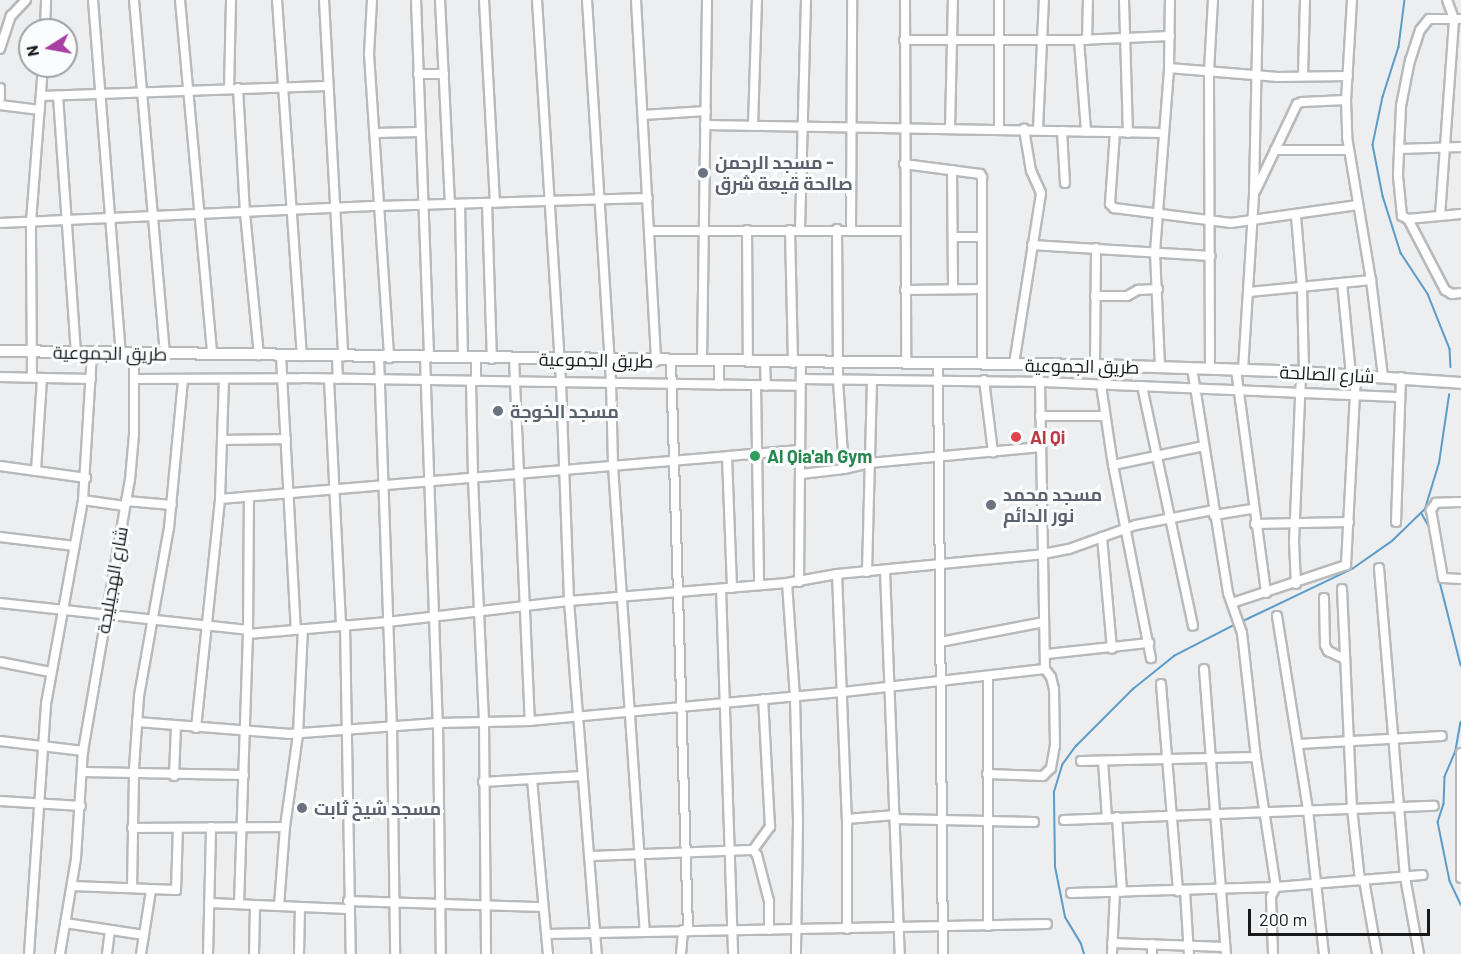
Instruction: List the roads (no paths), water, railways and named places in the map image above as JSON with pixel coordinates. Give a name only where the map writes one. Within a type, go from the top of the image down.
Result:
[{"type":"main road","name":"طريق الجموعية","points":[[0,351],[1192,368]]},
{"type":"main road","name":"شارع الصالحة","points":[[1192,368],[1383,376],[1458,382]]},
{"type":"street","points":[[0,49],[4,23],[26,0]]},
{"type":"street","points":[[45,18],[46,0]]},
{"type":"street","points":[[93,0],[121,353]]},
{"type":"street","points":[[135,0],[165,354]]},
{"type":"street","points":[[180,0],[212,354]]},
{"type":"street","points":[[231,0],[234,89],[259,355]]},
{"type":"street","points":[[277,0],[281,87],[302,356]]},
{"type":"street","points":[[324,0],[340,356],[334,379],[334,491],[347,730],[348,905],[351,954]]},
{"type":"street","points":[[372,0],[368,39],[379,206],[384,357],[380,380],[392,726],[395,954]]},
{"type":"street","points":[[416,0],[424,205],[428,482],[438,723],[441,954]]},
{"type":"street","points":[[440,0],[455,204],[463,358]]},
{"type":"street","points":[[484,0],[491,203],[492,358]]},
{"type":"street","points":[[537,0],[560,360],[569,601],[597,954]]},
{"type":"street","points":[[587,0],[611,382],[613,466],[632,713],[645,930]]},
{"type":"street","points":[[636,0],[656,361]]},
{"type":"street","points":[[702,361],[707,0]]},
{"type":"street","points":[[753,126],[757,0]]},
{"type":"street","points":[[800,582],[801,383],[797,363],[795,230],[804,127],[806,0]]},
{"type":"street","points":[[851,229],[849,126],[852,0]]},
{"type":"street","points":[[906,0],[904,40],[906,364]]},
{"type":"street","points":[[950,129],[953,0]]},
{"type":"street","points":[[999,0],[997,40],[999,129]]},
{"type":"street","points":[[1038,130],[1044,0]]},
{"type":"street","points":[[1086,132],[1083,40],[1088,0]]},
{"type":"street","points":[[1124,0],[1128,133]]},
{"type":"street","points":[[1160,368],[1155,252],[1169,68],[1170,0]]},
{"type":"street","points":[[1210,369],[1209,71],[1213,0]]},
{"type":"street","points":[[1258,0],[1254,75],[1254,194],[1249,292],[1238,388],[1266,593]]},
{"type":"street","points":[[1303,76],[1305,0]]},
{"type":"street","points":[[1352,0],[1346,100],[1349,150],[1371,280],[1383,376]]},
{"type":"street","points":[[1440,216],[1458,19],[1447,0]]},
{"type":"street","points":[[1458,19],[1429,20],[1420,30],[1402,99],[1399,203],[1402,216],[1408,219],[1461,214]]},
{"type":"street","points":[[904,40],[1083,40],[1170,36]]},
{"type":"street","points":[[1169,68],[1254,75],[1348,76]]},
{"type":"street","points":[[418,74],[444,74]]},
{"type":"street","points":[[32,377],[31,222],[42,78]]},
{"type":"street","points":[[41,96],[327,86]]},
{"type":"street","points":[[0,88],[0,98]]},
{"type":"street","points":[[58,96],[76,352]]},
{"type":"street","points":[[1254,194],[1298,103],[1346,100]]},
{"type":"street","points":[[0,105],[40,110]]},
{"type":"street","points":[[643,115],[706,111]]},
{"type":"street","points":[[705,125],[1164,133]]},
{"type":"street","points":[[1014,364],[1041,193],[1029,166],[1024,129]]},
{"type":"street","points":[[1062,131],[1065,183]]},
{"type":"street","points":[[375,133],[420,132]]},
{"type":"street","points":[[1115,132],[1111,206],[1231,223],[1296,216],[1358,205]]},
{"type":"street","points":[[1399,149],[1461,147]]},
{"type":"street","points":[[1275,150],[1349,150]]},
{"type":"street","points":[[904,164],[980,174],[982,177],[982,364]]},
{"type":"street","points":[[952,170],[953,289]]},
{"type":"street","points":[[0,223],[379,206],[648,198]]},
{"type":"street","points":[[1296,216],[1302,288],[1303,372],[1295,522],[1296,584]]},
{"type":"street","points":[[1408,219],[1445,290],[1452,294],[1461,293]]},
{"type":"street","points":[[650,231],[837,229],[904,231]]},
{"type":"street","points":[[837,229],[838,381],[844,469]]},
{"type":"street","points":[[747,230],[748,361]]},
{"type":"street","points":[[953,237],[981,237]]},
{"type":"street","points":[[1032,245],[1211,256]]},
{"type":"street","points":[[1095,365],[1096,248]]},
{"type":"street","points":[[1249,292],[1371,280]]},
{"type":"street","points":[[1232,603],[1296,584],[1346,565],[1355,395],[1342,283]]},
{"type":"street","points":[[905,290],[981,289]]},
{"type":"street","points":[[1095,296],[1127,296],[1138,290],[1158,289]]},
{"type":"street","points":[[28,954],[50,672],[86,478],[92,353]]},
{"type":"street","name":"شارع الهجيليجة","points":[[60,954],[72,886],[81,806],[83,751],[133,452],[134,353]]},
{"type":"street","points":[[279,906],[285,827],[298,734],[300,629],[281,356]]},
{"type":"street","points":[[476,358],[473,479],[484,721],[486,954]]},
{"type":"street","points":[[514,359],[530,721]]},
{"type":"street","points":[[671,360],[684,852],[685,930],[681,954]]},
{"type":"street","points":[[719,361],[719,385]]},
{"type":"street","points":[[759,585],[757,454],[761,386],[765,362]]},
{"type":"street","points":[[938,363],[943,954]]},
{"type":"street","points":[[1192,368],[1214,512],[1232,603],[1237,612],[1242,633],[1256,757],[1276,887],[1271,897],[1274,954]]},
{"type":"street","points":[[0,377],[91,379]]},
{"type":"street","points":[[36,471],[42,378]]},
{"type":"street","points":[[1396,522],[1401,378]]},
{"type":"street","points":[[135,379],[611,382],[761,386],[838,381],[984,380],[1238,388],[1400,397]]},
{"type":"street","points":[[132,888],[132,828],[137,722],[172,505],[183,380]]},
{"type":"street","points":[[196,728],[220,499],[224,440],[224,380]]},
{"type":"street","points":[[984,380],[993,452]]},
{"type":"street","points":[[867,572],[872,381]]},
{"type":"street","points":[[987,774],[1043,776],[1049,773],[1055,745],[1056,709],[1053,682],[1045,669],[1047,654],[1044,622],[1040,382]]},
{"type":"street","points":[[1101,385],[1113,465],[1151,658]]},
{"type":"street","points":[[1142,386],[1172,517],[1193,626]]},
{"type":"street","points":[[1040,416],[1105,416]]},
{"type":"street","points":[[224,440],[286,439]]},
{"type":"street","points":[[1113,465],[1204,446]]},
{"type":"street","points":[[801,474],[844,469],[869,463],[1041,447]]},
{"type":"street","points":[[220,499],[290,495],[564,469],[675,462],[800,450]]},
{"type":"street","points":[[727,457],[732,588]]},
{"type":"street","points":[[1,469],[86,478]]},
{"type":"street","points":[[239,904],[248,632],[249,498]]},
{"type":"street","points":[[83,500],[172,505]]},
{"type":"street","points":[[1461,502],[1436,503],[1431,510],[1443,578],[1461,579]]},
{"type":"street","points":[[0,603],[206,625],[248,632],[300,629],[387,622],[569,601],[800,582],[837,574],[1043,554],[1069,549],[1126,528],[1172,517],[1253,509]]},
{"type":"street","points":[[1255,524],[1349,522]]},
{"type":"street","points":[[0,537],[74,546]]},
{"type":"street","points":[[1102,537],[1112,649]]},
{"type":"street","points":[[1379,568],[1398,806],[1406,877],[1419,954]]},
{"type":"street","points":[[885,571],[900,954]]},
{"type":"street","points":[[837,574],[847,819],[847,929]]},
{"type":"street","points":[[787,583],[795,697],[798,822],[796,954]]},
{"type":"street","points":[[721,589],[733,954]]},
{"type":"street","points":[[1342,589],[1352,808],[1362,880],[1377,954]]},
{"type":"street","points":[[1324,598],[1326,645],[1333,654],[1345,659]]},
{"type":"street","points":[[1277,616],[1299,744],[1324,954]]},
{"type":"street","points":[[940,642],[1044,622]]},
{"type":"street","points":[[1047,654],[1112,649],[1149,643]]},
{"type":"street","points":[[0,662],[50,672]]},
{"type":"street","points":[[137,722],[244,733],[298,734],[438,723],[530,721],[795,697],[1045,669]]},
{"type":"street","points":[[1112,943],[1152,944],[1189,950],[1226,950],[1204,669]]},
{"type":"street","points":[[988,677],[988,926]]},
{"type":"street","points":[[1161,684],[1166,759],[1189,950]]},
{"type":"street","points":[[753,850],[770,827],[763,699]]},
{"type":"street","points":[[174,776],[176,726]]},
{"type":"street","points":[[1299,744],[1442,736]]},
{"type":"street","points":[[0,741],[83,751]]},
{"type":"street","points":[[1461,753],[1461,872]]},
{"type":"street","points":[[1081,761],[1256,757]]},
{"type":"street","points":[[1103,761],[1107,818]]},
{"type":"street","points":[[82,772],[174,776],[244,775]]},
{"type":"street","points":[[483,782],[582,776]]},
{"type":"street","points":[[532,779],[548,954]]},
{"type":"street","points":[[0,801],[81,806]]},
{"type":"street","points":[[1064,820],[1172,814],[1434,806]]},
{"type":"street","points":[[847,819],[895,817],[1034,822]]},
{"type":"street","points":[[1112,954],[1118,892],[1117,817]]},
{"type":"street","points":[[208,954],[211,827]]},
{"type":"street","points":[[132,828],[285,827]]},
{"type":"street","points":[[72,886],[173,891],[177,888],[178,828]]},
{"type":"street","points":[[589,856],[753,850]]},
{"type":"street","points":[[753,850],[757,855],[769,901],[769,930]]},
{"type":"street","points":[[1071,893],[1220,890],[1316,885],[1423,875]]},
{"type":"street","points":[[141,954],[151,890]]},
{"type":"street","points":[[209,903],[300,908],[394,902],[543,907]]},
{"type":"street","points":[[254,954],[255,905]]},
{"type":"street","points":[[299,954],[300,908]]},
{"type":"street","points":[[65,923],[144,935]]},
{"type":"street","points":[[546,934],[645,930],[847,929],[1047,924]]},
{"type":"street","points":[[106,954],[110,930]]},
{"type":"street","points":[[1152,944],[1152,954]]},
{"type":"waterway","points":[[1405,0],[1399,47],[1383,97],[1373,145],[1383,196],[1401,253],[1428,294],[1450,349],[1451,367]]},
{"type":"waterway","points":[[1243,621],[1352,569],[1392,541],[1425,509],[1439,463],[1449,395]]},
{"type":"waterway","points":[[1422,514],[1430,528]]},
{"type":"waterway","points":[[1440,582],[1461,665]]},
{"type":"waterway","points":[[1084,954],[1081,944],[1065,917],[1055,867],[1054,792],[1062,765],[1076,746],[1133,689],[1174,656],[1236,624]]},
{"type":"waterway","points":[[1461,722],[1456,751],[1445,777],[1444,804],[1438,822],[1450,881],[1461,905]]},
{"type":"place","name":"مسجد الرحمن - صالحة قيعة شرق","points":[[703,173]]},
{"type":"place","name":"مسجد الخوجة","points":[[498,411]]},
{"type":"place","name":"Al Qi","points":[[1016,437]]},
{"type":"place","name":"Al Qia'ah Gym","points":[[755,456]]},
{"type":"place","name":"مسجد محمد نور الدائم","points":[[991,505]]},
{"type":"place","name":"مسجد شيخ ثابت","points":[[302,808]]}]
